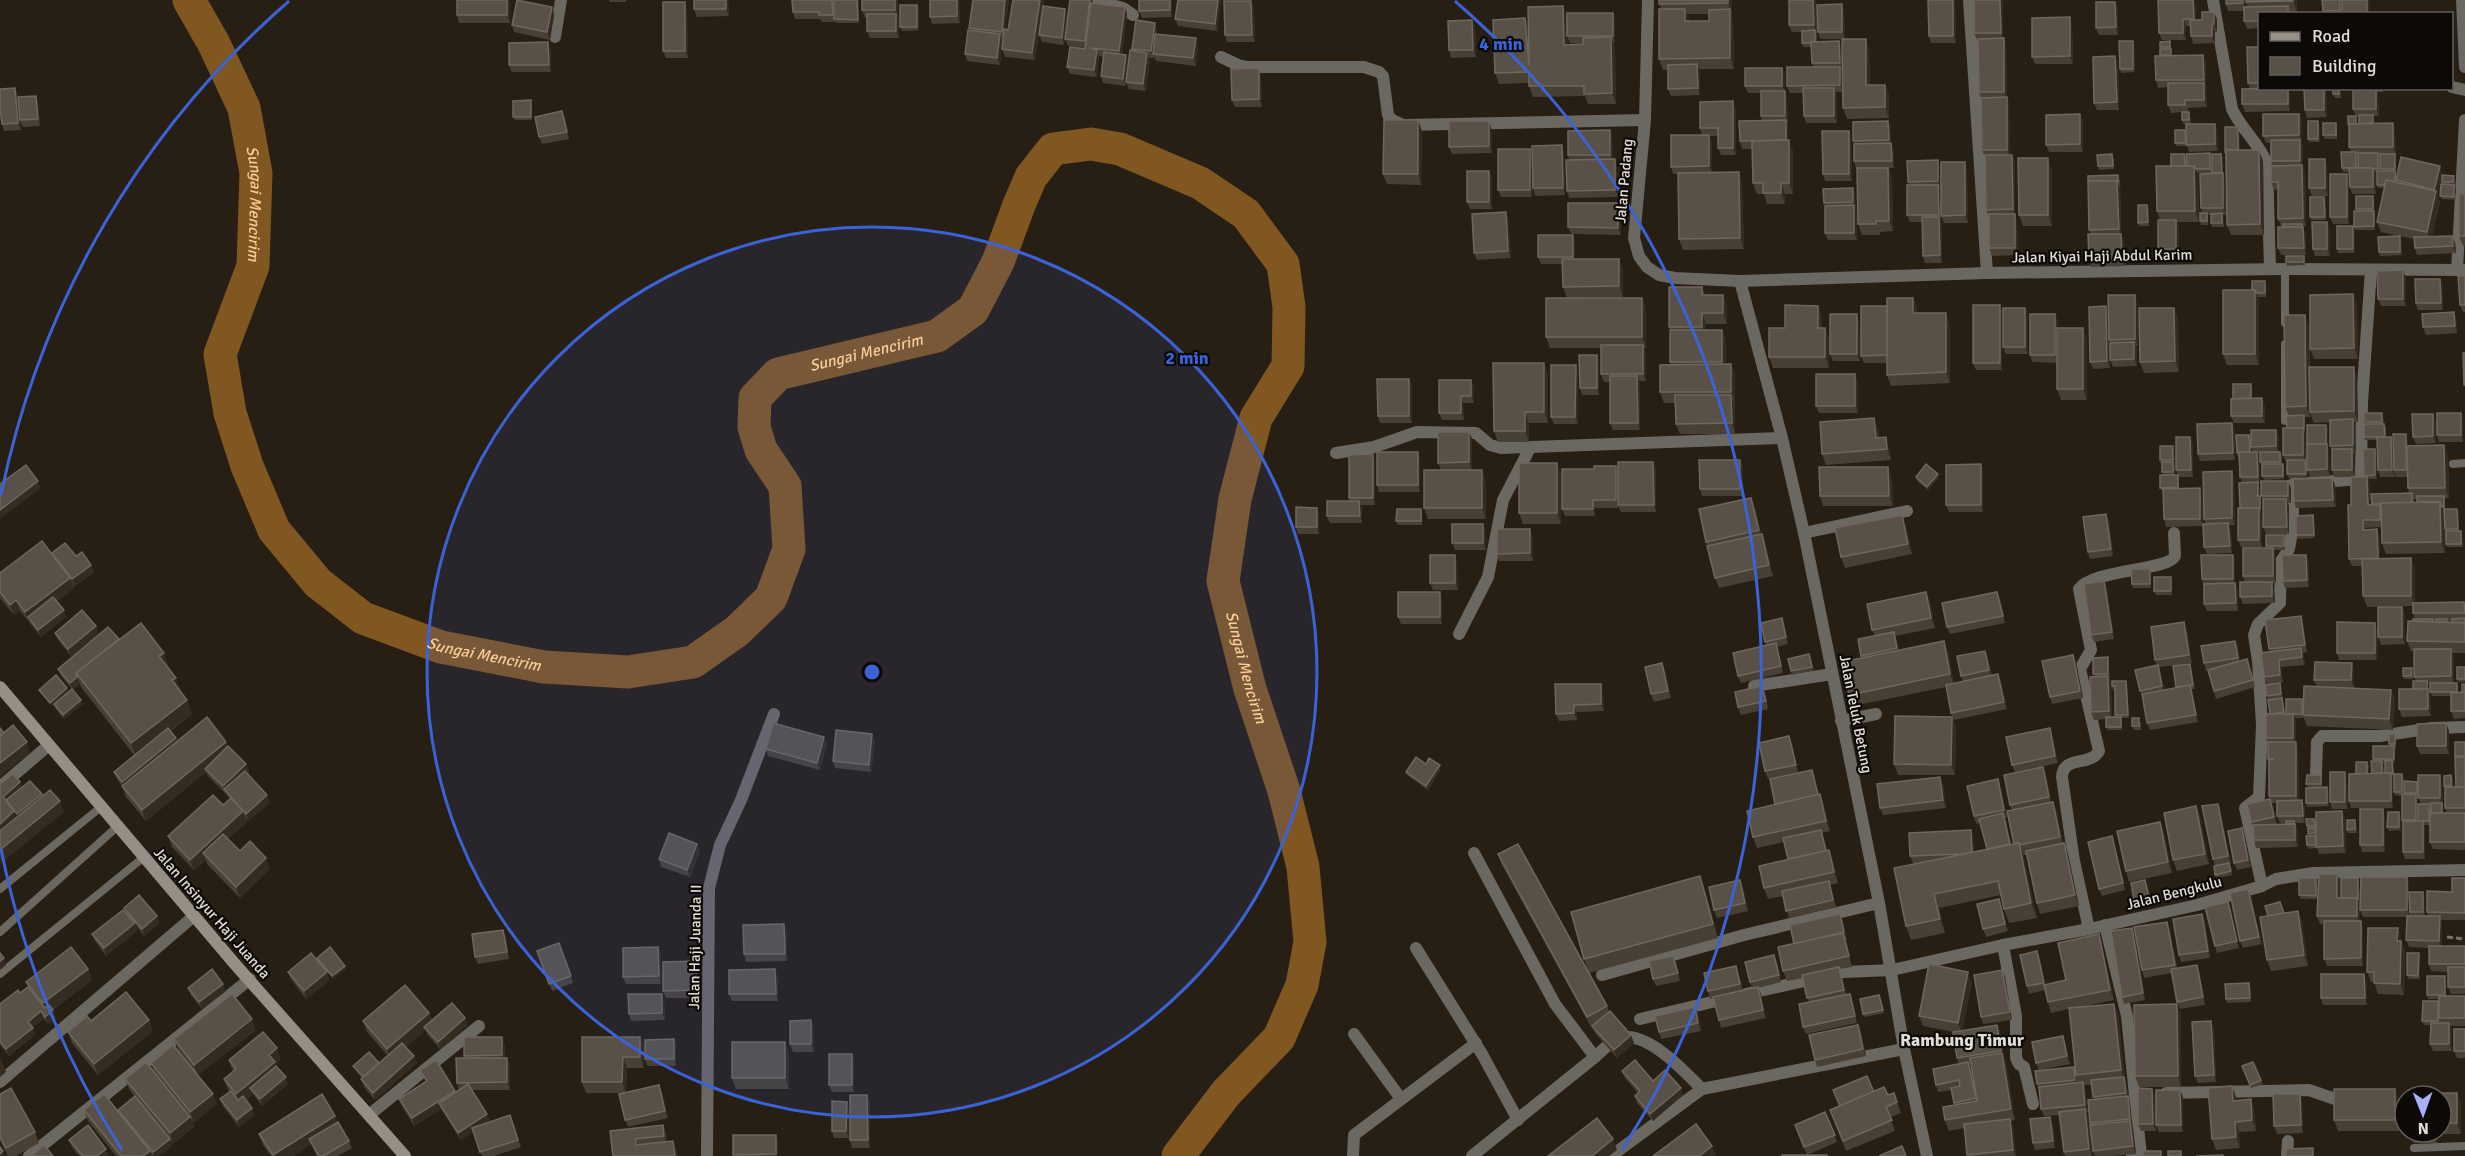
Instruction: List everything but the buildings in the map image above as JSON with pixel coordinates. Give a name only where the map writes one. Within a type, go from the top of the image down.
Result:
[{"type":"street","points":[[555,37],[561,0]]},
{"type":"street","points":[[1093,0],[1123,8],[1133,15]]},
{"type":"street","name":"Jalan Padang","points":[[1648,0],[1645,120],[1634,238],[1639,256],[1647,267],[1659,275],[1740,281]]},
{"type":"street","points":[[1969,0],[1987,273]]},
{"type":"street","points":[[2213,0],[2232,110],[2263,154],[2267,164],[2270,269]]},
{"type":"street","points":[[2462,0],[2465,67]]},
{"type":"street","points":[[1221,57],[1246,67],[1372,69],[1383,76],[1388,115],[1392,120],[1403,124],[1645,120]]},
{"type":"street","points":[[2461,270],[2465,120]]},
{"type":"street","name":"Jalan Kiyai Haji Abdul Karim","points":[[1740,281],[1987,273],[2270,269],[2461,270]]},
{"type":"street","points":[[2262,886],[2246,808],[2259,797],[2262,725],[2255,629],[2280,603],[2281,561],[2289,549],[2293,527],[2293,484],[2361,479],[2362,402],[2371,270]]},
{"type":"street","name":"Jalan Teluk Betung","points":[[1740,281],[1782,438],[1803,533],[1880,903],[1904,1049],[1927,1156]]},
{"type":"street","points":[[1336,453],[1363,450],[1409,434],[1425,432],[1476,433],[1495,447],[1530,448],[1782,438]]},
{"type":"street","points":[[1459,634],[1488,577],[1503,500],[1530,448]]},
{"type":"street","points":[[1803,533],[1908,512]]},
{"type":"street","points":[[2089,929],[2074,861],[2062,777],[2062,771],[2067,766],[2094,758],[2099,752],[2092,711],[2081,677],[2081,664],[2091,650],[2079,589],[2087,583],[2127,570],[2170,562],[2175,556],[2174,533]]},
{"type":"street","points":[[1754,686],[1832,674]]},
{"type":"street","name":"Jalan Insinyur Haji Juanda","points":[[0,687],[194,916],[405,1156]]},
{"type":"street","name":"Jalan Haji Juanda II","points":[[707,1156],[709,888],[720,845],[741,800],[774,714]]},
{"type":"street","points":[[1841,721],[1876,714]]},
{"type":"street","points":[[2316,775],[2317,742],[2322,736],[2380,736],[2432,728],[2465,728]]},
{"type":"street","points":[[0,787],[49,746]]},
{"type":"street","points":[[1474,853],[1555,1004],[1595,1057]]},
{"type":"street","name":"Jalan Bengkulu","points":[[1640,1019],[1844,972],[1892,970],[2003,945],[2089,929],[2196,905],[2262,886],[2276,879],[2313,873],[2465,870]]},
{"type":"street","points":[[1602,975],[1744,935],[1880,903]]},
{"type":"street","points":[[0,1082],[194,916]]},
{"type":"street","points":[[2106,925],[2144,1094],[2141,1156],[2132,1156]]},
{"type":"street","points":[[2003,945],[2016,1016],[2016,1058],[2024,1067],[2033,1104]]},
{"type":"street","points":[[1416,948],[1476,1043],[1518,1120]]},
{"type":"street","points":[[29,1156],[250,980]]},
{"type":"street","points":[[369,1115],[479,1026]]},
{"type":"street","points":[[1354,1034],[1401,1100]]},
{"type":"street","points":[[1472,1156],[1609,1045],[1624,1037],[1636,1038],[1650,1044],[1702,1089]]},
{"type":"street","points":[[1353,1156],[1354,1135],[1476,1043]]},
{"type":"street","points":[[1611,1156],[1702,1089],[1904,1049]]},
{"type":"street","points":[[2144,1094],[2309,1090],[2334,1099]]},
{"type":"street","points":[[2287,1156],[2288,1141]]},
{"type":"lane","points":[[2284,269],[2285,327]]},
{"type":"lane","points":[[2285,339],[2285,421]]},
{"type":"lane","points":[[2453,464],[2465,463]]},
{"type":"lane","points":[[0,890],[101,807]]},
{"type":"lane","points":[[0,932],[118,826]]},
{"type":"lane","points":[[0,974],[144,857]]},
{"type":"lane","points":[[2414,1148],[2465,1146]]},
{"type":"path","points":[[2447,937],[2465,939]]},
{"type":"waterway","name":"Sungai Mencirim","points":[[189,0],[214,44],[244,108],[256,173],[253,266],[220,354],[230,413],[247,466],[274,530],[318,583],[363,618],[441,647],[544,667],[628,672],[693,662],[737,631],[771,598],[789,549],[785,486],[761,450],[754,427],[755,398],[778,374],[937,336],[973,310],[998,262],[1031,177],[1053,149],[1091,144],[1120,149],[1200,183],[1246,214],[1283,264],[1289,307],[1288,366],[1256,418],[1235,499],[1223,581],[1250,689],[1284,791],[1303,867],[1310,942],[1302,985],[1279,1038],[1226,1093],[1178,1156]]},
{"type":"district","name":"Rambung Timur","points":[[1962,1040]]}]
